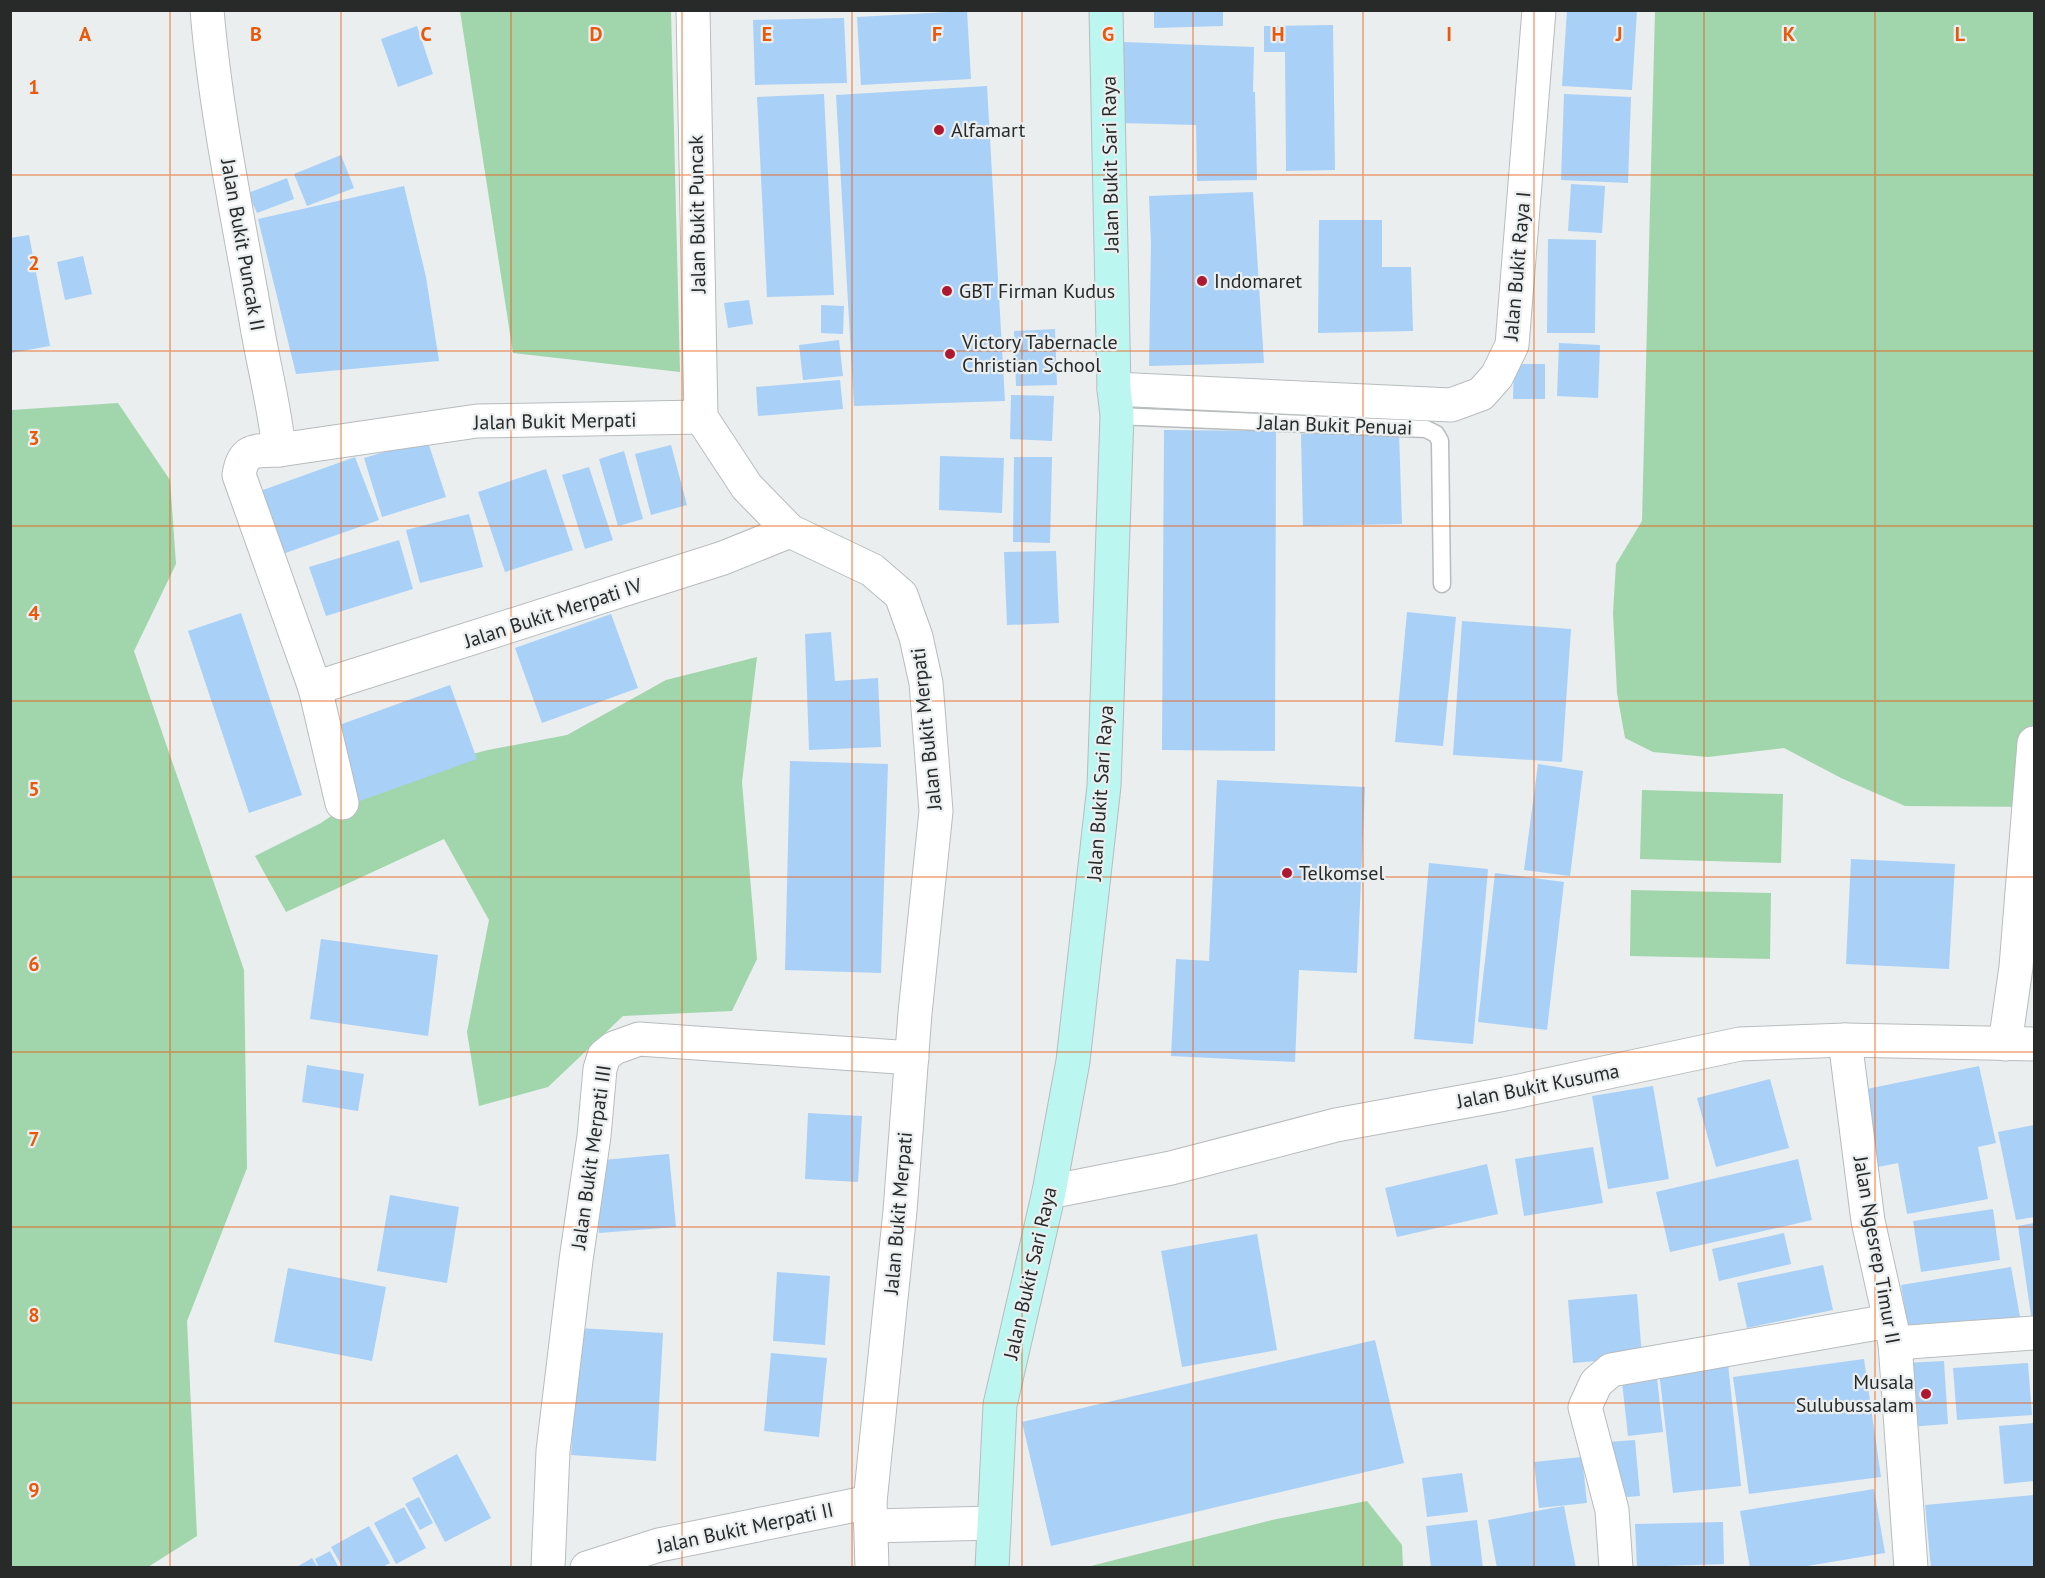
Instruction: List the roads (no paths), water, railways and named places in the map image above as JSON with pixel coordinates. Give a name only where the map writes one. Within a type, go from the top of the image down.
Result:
[{"type":"street","name":"Jalan Bukit Puncak II","points":[[207,10],[211,58],[259,336],[276,416],[294,447]]},
{"type":"street","name":"Jalan Bukit Puncak","points":[[693,10],[701,417]]},
{"type":"street","name":"Jalan Bukit Sari Raya","points":[[992,1568],[1000,1405],[1049,1192],[1073,1061],[1104,786],[1115,402],[1106,10]]},
{"type":"street","name":"Jalan Bukit Raya I","points":[[1115,402],[1451,405],[1480,394],[1497,376],[1512,345],[1532,11]]},
{"type":"street","name":"Jalan Bukit Merpati","points":[[315,688],[239,476],[241,462],[246,455],[255,451],[477,421],[701,417],[747,487],[790,531],[872,570],[901,595],[916,637],[926,683],[936,811],[870,1514],[873,1568]]},
{"type":"street","name":"Jalan Bukit Merpati IV","points":[[315,688],[723,558],[790,531]]},
{"type":"street","points":[[315,688],[342,802]]},
{"type":"street","points":[[2020,1044],[2016,968],[2034,743]]},
{"type":"street","name":"Jalan Bukit Merpati III","points":[[548,1568],[555,1440],[576,1260],[594,1136],[600,1069],[604,1056],[614,1048],[639,1039],[912,1058]]},
{"type":"street","name":"Jalan Bukit Kusuma","points":[[1049,1192],[1171,1168],[1336,1125],[1516,1091],[1740,1044],[1845,1040],[2020,1044]]},
{"type":"street","name":"Jalan Ngesrep Timur II","points":[[1845,1040],[1868,1221],[1892,1332],[1911,1568]]},
{"type":"street","points":[[1616,1568],[1612,1510],[1585,1407],[1596,1383],[1611,1370],[1892,1332],[2034,1333]]},
{"type":"street","name":"Jalan Bukit Merpati II","points":[[587,1568],[659,1545],[870,1514],[994,1523]]},
{"type":"lane","name":"Jalan Bukit Penuai","points":[[1115,402],[1426,429],[1436,434],[1440,441],[1442,584]]},
{"type":"place","name":"Alfamart","points":[[939,130]]},
{"type":"place","name":"Indomaret","points":[[1202,281]]},
{"type":"place","name":"GBT Firman Kudus","points":[[947,291]]},
{"type":"place","name":"Victory Tabernacle Christian School","points":[[950,354]]},
{"type":"place","name":"Telkomsel","points":[[1287,873]]},
{"type":"place","name":"Musala Sulubussalam","points":[[1926,1394]]}]
